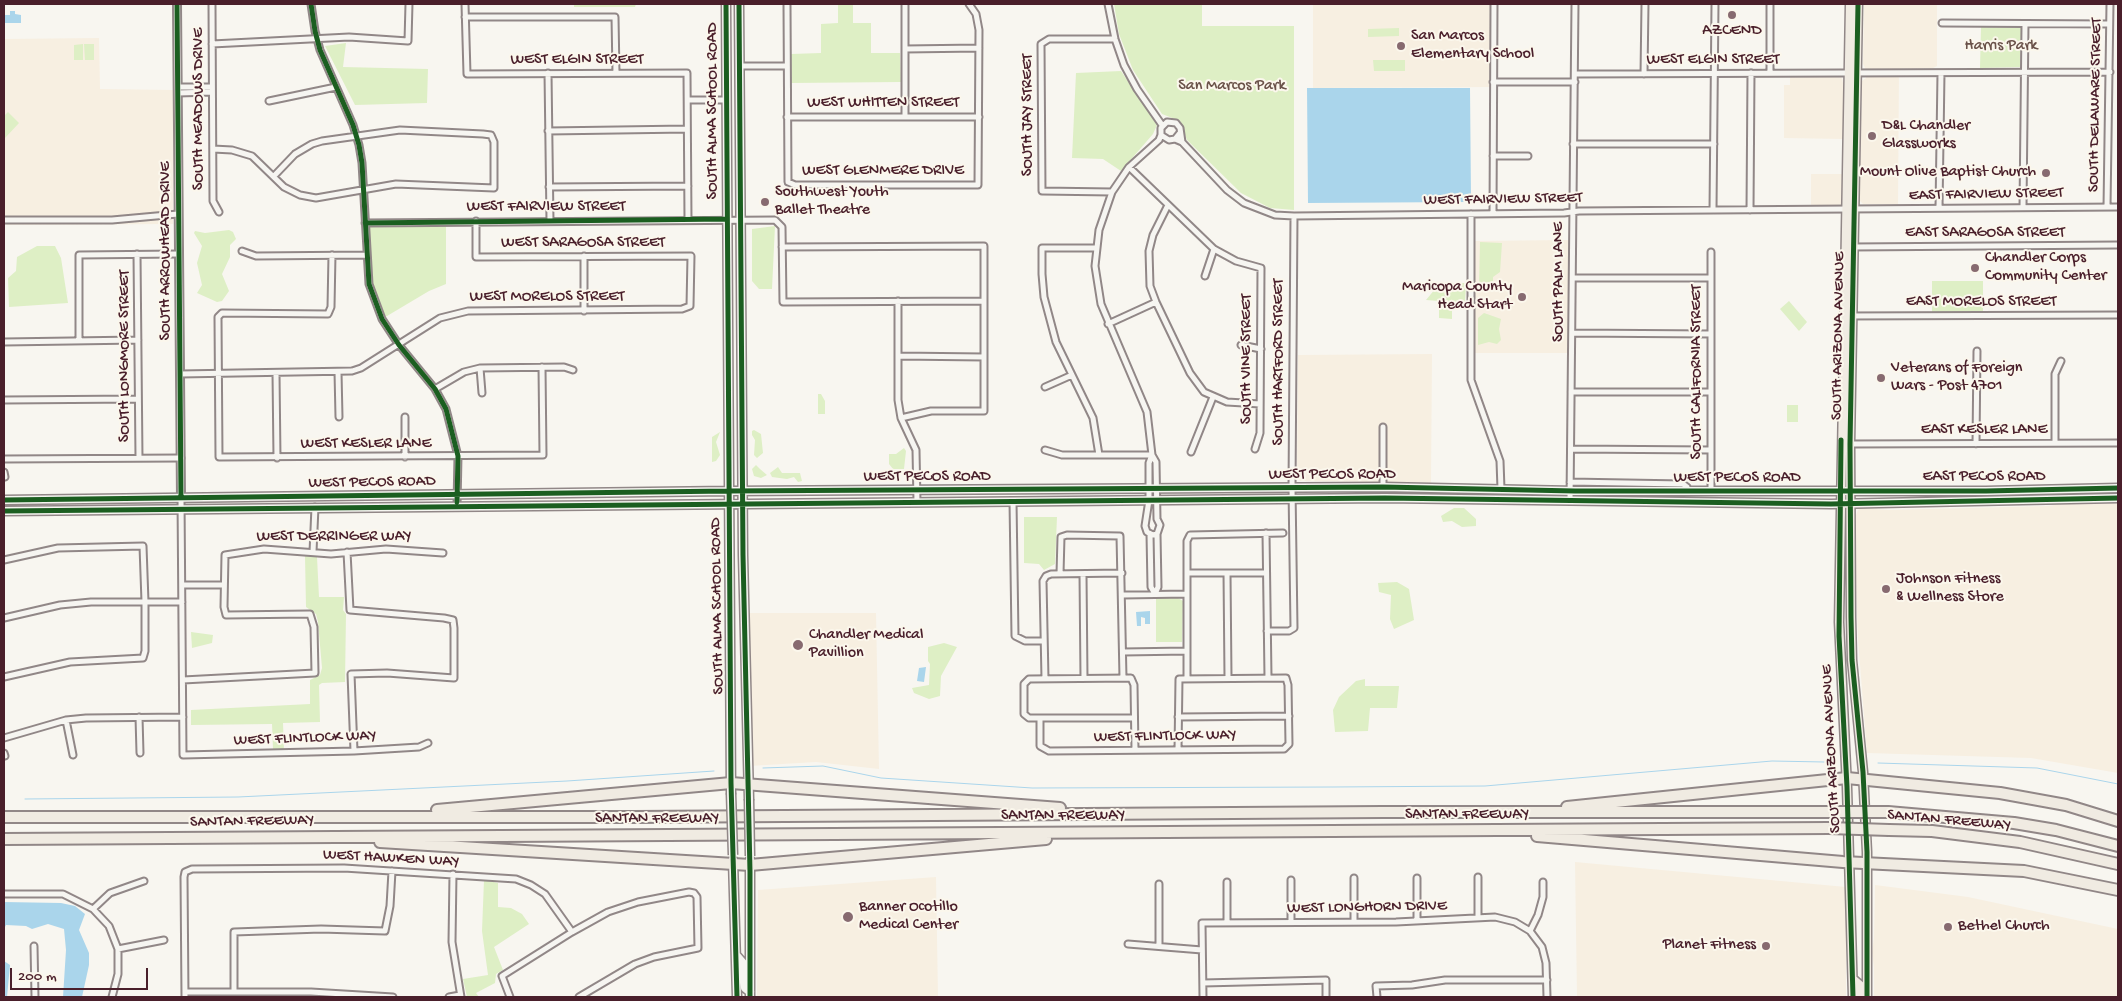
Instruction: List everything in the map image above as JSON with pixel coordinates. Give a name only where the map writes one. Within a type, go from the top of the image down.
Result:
[{"type":"highway","points":[[1486,813],[1587,805],[1847,778],[2000,793],[2066,805],[2118,821]]},
{"type":"highway","points":[[348,816],[731,788],[749,784],[1064,808],[1174,813]]},
{"type":"highway","points":[[4,812],[66,816]]},
{"type":"highway","name":"SANTAN FREEWAY","points":[[4,817],[634,817],[1174,813],[1888,812],[2014,823],[2056,830],[2118,846]]},
{"type":"highway","name":"SANTAN FREEWAY","points":[[4,840],[1829,828],[1932,832],[2020,842],[2118,864]]},
{"type":"highway","points":[[1467,831],[1850,862],[2024,872],[2118,890]]},
{"type":"highway","points":[[281,837],[639,859],[750,860],[1140,832]]},
{"type":"main road","name":"SOUTH ALMA SCHOOL ROAD","points":[[726,4],[731,788],[737,997]]},
{"type":"main road","name":"SOUTH ALMA SCHOOL ROAD","points":[[739,4],[743,504],[749,784],[750,995]]},
{"type":"main road","name":"SOUTH ARIZONA AVENUE","points":[[1850,4],[1852,73],[1848,316],[1852,660],[1864,780],[1867,863],[1866,997]]},
{"type":"main road","name":"SOUTH ARIZONA AVENUE","points":[[1852,73],[1858,4]]},
{"type":"main road","name":"SOUTH ARIZONA AVENUE","points":[[1849,209],[1852,247],[1840,491],[1839,626],[1847,778],[1853,997]]},
{"type":"main road","name":"WEST PECOS ROAD","points":[[4,500],[729,491],[1292,488],[1570,491],[1850,491]]},
{"type":"main road","points":[[2102,488],[2115,498]]},
{"type":"main road","name":"EAST PECOS ROAD","points":[[1850,491],[1986,491],[2118,488]]},
{"type":"main road","points":[[1428,498],[1435,494],[1456,494],[1461,489]]},
{"type":"main road","points":[[1986,491],[1986,501]]},
{"type":"main road","points":[[315,507],[320,501],[341,501],[347,496]]},
{"type":"main road","name":"WEST PECOS ROAD","points":[[4,511],[457,505],[1428,498],[1850,504]]},
{"type":"main road","name":"EAST PECOS ROAD","points":[[1850,504],[2115,498]]},
{"type":"main road","points":[[639,859],[652,862],[723,867],[728,871],[734,890]]},
{"type":"main road","points":[[737,956],[743,963],[746,988],[750,995]]},
{"type":"main road","points":[[1853,979],[1860,985],[1860,997]]},
{"type":"street","name":"SOUTH ARROWHEAD DRIVE","points":[[177,4],[183,755]]},
{"type":"street","name":"SOUTH MEADOWS DRIVE","points":[[212,4],[213,201],[219,212]]},
{"type":"street","points":[[311,4],[317,39],[357,136],[362,163],[369,284],[376,305],[399,345],[435,389],[446,410],[458,456],[457,505]]},
{"type":"street","points":[[212,44],[349,38],[408,41],[409,4]]},
{"type":"street","points":[[465,4],[465,17],[614,17],[616,73]]},
{"type":"street","points":[[787,4],[787,117]]},
{"type":"street","points":[[905,4],[905,116]]},
{"type":"street","points":[[970,4],[978,21],[979,117]]},
{"type":"street","points":[[1108,4],[1115,39],[1124,64],[1137,89],[1164,124],[1162,138],[1129,167],[1112,192],[1098,230],[1096,248],[1097,285],[1108,324],[1147,412],[1152,455],[1156,462],[1153,500],[1160,529],[1157,534],[1158,587],[1155,594]]},
{"type":"street","points":[[1493,214],[1494,4]]},
{"type":"street","name":"SOUTH PALM LANE","points":[[1570,500],[1576,4]]},
{"type":"street","points":[[1644,74],[1645,4]]},
{"type":"street","points":[[1713,210],[1715,4]]},
{"type":"street","points":[[1770,4],[1770,73]]},
{"type":"street","name":"SOUTH DELAWARE STREET","points":[[2107,207],[2110,4]]},
{"type":"street","name":"WEST ELGIN STREET","points":[[465,17],[467,74],[687,73],[688,100]]},
{"type":"street","points":[[1942,23],[2109,24]]},
{"type":"street","points":[[2023,207],[2025,24]]},
{"type":"street","name":"SOUTH JAY STREET","points":[[1112,192],[1042,191],[1041,54],[1044,40],[1115,39]]},
{"type":"street","points":[[905,49],[979,48]]},
{"type":"street","points":[[740,66],[787,66]]},
{"type":"street","name":"WEST ELGIN STREET","points":[[1575,74],[2110,72]]},
{"type":"street","points":[[548,73],[550,221]]},
{"type":"street","points":[[1939,208],[1941,73]]},
{"type":"street","points":[[1750,210],[1751,74]]},
{"type":"street","points":[[1493,82],[1575,82]]},
{"type":"street","points":[[269,101],[336,86]]},
{"type":"street","points":[[178,90],[212,90]]},
{"type":"street","points":[[688,220],[688,100],[726,100]]},
{"type":"street","name":"WEST WHITTEN STREET","points":[[787,117],[979,117]]},
{"type":"street","name":"WEST GLENMERE DRIVE","points":[[787,117],[788,182],[795,185],[978,185],[979,117]]},
{"type":"street","points":[[1162,138],[1175,139],[1179,134],[1178,125],[1173,121],[1164,124]]},
{"type":"street","points":[[548,131],[687,129]]},
{"type":"street","points":[[213,149],[232,150],[252,156],[284,187],[300,195],[316,198],[396,184],[494,188],[494,142],[491,135],[400,130],[322,141],[304,147],[274,176]]},
{"type":"street","name":"WEST FAIRVIEW STREET","points":[[1179,134],[1182,142],[1227,190],[1244,203],[1276,215],[1849,209]]},
{"type":"street","name":"WEST FAIRVIEW STREET","points":[[1175,139],[1182,142]]},
{"type":"street","points":[[1573,144],[1714,144]]},
{"type":"street","points":[[1493,156],[1528,156]]},
{"type":"street","points":[[1129,167],[1214,249],[1206,276]]},
{"type":"street","points":[[550,187],[688,186]]},
{"type":"street","points":[[279,192],[284,187]]},
{"type":"street","points":[[1168,205],[1152,235],[1149,250],[1150,286],[1156,302],[1196,384],[1213,397],[1227,402],[1260,404]]},
{"type":"street","name":"EAST FAIRVIEW STREET","points":[[1849,209],[2118,207]]},
{"type":"street","points":[[4,220],[112,220],[178,214]]},
{"type":"street","points":[[1471,214],[1471,380],[1500,461],[1501,489]]},
{"type":"street","name":"SOUTH HARTFORD STREET","points":[[1267,631],[1294,628],[1292,488],[1294,216]]},
{"type":"street","name":"WEST FAIRVIEW STREET","points":[[365,223],[775,220],[782,227],[782,247]]},
{"type":"street","name":"WEST SARAGOSA STREET","points":[[476,221],[476,257],[691,256],[690,306]]},
{"type":"street","name":"EAST SARAGOSA STREET","points":[[1852,247],[2118,245]]},
{"type":"street","points":[[901,418],[931,411],[984,411],[984,301],[984,246],[782,247],[783,302],[984,301]]},
{"type":"street","points":[[1096,248],[1042,248],[1042,274],[1048,318],[1056,342],[1092,418],[1099,455]]},
{"type":"street","name":"SOUTH VINE STREET","points":[[1214,249],[1236,261],[1261,268],[1260,433],[1254,449]]},
{"type":"street","points":[[242,251],[256,256],[367,255]]},
{"type":"street","name":"SOUTH CALIFORNIA STREET","points":[[1711,252],[1711,491]]},
{"type":"street","points":[[79,341],[79,254],[179,254]]},
{"type":"street","name":"SOUTH LONGMORE STREET","points":[[137,254],[139,458]]},
{"type":"street","points":[[218,373],[218,317],[222,313],[328,314],[331,307],[332,255]]},
{"type":"street","points":[[584,256],[584,311]]},
{"type":"street","points":[[1573,278],[1711,278]]},
{"type":"street","points":[[898,301],[898,400],[901,418],[916,450],[918,502]]},
{"type":"street","points":[[1108,324],[1156,302]]},
{"type":"street","name":"WEST MORELOS STREET","points":[[180,374],[338,372],[361,368],[440,318],[468,310],[584,311],[682,309],[690,306]]},
{"type":"street","name":"EAST MORELOS STREET","points":[[1848,316],[2118,315]]},
{"type":"street","points":[[1572,333],[1711,334]]},
{"type":"street","points":[[4,342],[138,340]]},
{"type":"street","points":[[1241,345],[1261,349]]},
{"type":"street","points":[[1976,444],[1977,351]]},
{"type":"street","points":[[898,356],[984,357]]},
{"type":"street","points":[[2055,443],[2055,374],[2061,361]]},
{"type":"street","name":"WEST KESLER LANE","points":[[218,373],[219,457],[543,456],[542,367]]},
{"type":"street","points":[[435,389],[464,372],[480,368],[564,367],[573,370]]},
{"type":"street","points":[[480,368],[482,393]]},
{"type":"street","points":[[338,372],[339,416]]},
{"type":"street","points":[[276,373],[277,458]]},
{"type":"street","points":[[1045,387],[1072,375]]},
{"type":"street","points":[[1572,392],[1711,392]]},
{"type":"street","points":[[1191,452],[1213,397]]},
{"type":"street","points":[[4,400],[138,399]]},
{"type":"street","points":[[405,417],[405,457]]},
{"type":"street","points":[[1383,427],[1383,488]]},
{"type":"street","name":"EAST KESLER LANE","points":[[1850,444],[2118,443]]},
{"type":"street","points":[[1571,449],[1711,450]]},
{"type":"street","points":[[1044,450],[1062,455],[1152,455]]},
{"type":"street","points":[[4,459],[181,458]]},
{"type":"street","name":"WEST PECOS ROAD","points":[[1570,482],[1683,484],[1687,487],[1688,491]]},
{"type":"street","points":[[1153,500],[1145,526],[1150,534],[1151,587],[1155,594]]},
{"type":"street","points":[[1013,501],[1015,636],[1025,641],[1044,641]]},
{"type":"street","points":[[313,552],[315,507]]},
{"type":"street","points":[[1266,533],[1268,677]]},
{"type":"street","points":[[1188,678],[1187,541],[1190,535],[1283,533]]},
{"type":"street","points":[[1150,534],[1157,534]]},
{"type":"street","points":[[1060,574],[1061,537],[1067,535],[1120,536],[1123,594],[1123,678]]},
{"type":"street","points":[[4,560],[58,548],[144,546],[145,602],[145,651],[143,658],[70,662],[4,677]]},
{"type":"street","name":"WEST DERRINGER WAY","points":[[224,585],[224,554],[264,549],[313,552],[386,549],[443,553]]},
{"type":"street","points":[[348,552],[350,610],[453,620],[454,678],[387,673],[351,674],[354,751]]},
{"type":"street","points":[[1045,679],[1043,581],[1046,576],[1122,573]]},
{"type":"street","points":[[1187,573],[1266,573]]},
{"type":"street","points":[[1227,573],[1228,677]]},
{"type":"street","points":[[1082,574],[1084,678]]},
{"type":"street","points":[[182,585],[224,585],[226,615],[310,614],[314,627],[316,673],[183,680]]},
{"type":"street","points":[[1123,594],[1187,594]]},
{"type":"street","points":[[4,618],[60,605],[182,602]]},
{"type":"street","points":[[1123,652],[1187,651]]},
{"type":"street","points":[[1178,717],[1289,716],[1286,678],[1228,677],[1179,680],[1178,717],[1178,750]]},
{"type":"street","points":[[1134,718],[1026,717],[1025,681],[1084,678],[1123,678],[1133,680],[1135,750]]},
{"type":"street","name":"WEST FLINTLOCK WAY","points":[[1040,718],[1041,748],[1049,751],[1178,750],[1284,749],[1288,746],[1289,716]]},
{"type":"street","points":[[139,717],[140,753]]},
{"type":"street","points":[[4,738],[66,720],[183,717]]},
{"type":"street","points":[[66,720],[74,755]]},
{"type":"street","name":"WEST FLINTLOCK WAY","points":[[183,755],[354,751],[418,747],[428,743]]},
{"type":"street","name":"WEST HAWKEN WAY","points":[[186,995],[185,872],[192,869],[320,868],[507,878],[531,885],[544,894],[572,932]]},
{"type":"street","points":[[234,992],[234,932],[321,929],[385,931],[390,906],[392,871]]},
{"type":"street","points":[[449,997],[460,996],[452,942],[453,874]]},
{"type":"street","points":[[1478,877],[1478,918]]},
{"type":"street","points":[[1354,878],[1354,921]]},
{"type":"street","points":[[1416,921],[1417,878]]},
{"type":"street","points":[[1291,880],[1292,922]]},
{"type":"street","points":[[93,909],[110,893],[144,881]]},
{"type":"street","points":[[1227,882],[1227,923]]},
{"type":"street","points":[[1543,882],[1543,897],[1538,915],[1530,931],[1542,947],[1546,963],[1547,997]]},
{"type":"street","points":[[1159,884],[1159,946]]},
{"type":"street","points":[[510,997],[502,976],[572,932],[608,912],[638,902],[689,892],[694,893],[696,898],[698,948],[654,957],[635,964],[579,997]]},
{"type":"street","points":[[4,894],[63,894],[93,909],[110,926],[118,949],[118,974],[112,997]]},
{"type":"street","name":"WEST LONGHORN DRIVE","points":[[1202,950],[1202,924],[1416,921],[1495,917],[1515,922],[1530,931]]},
{"type":"street","points":[[118,949],[164,940]]},
{"type":"street","points":[[1128,944],[1202,950],[1203,997]]},
{"type":"street","points":[[34,946],[35,997]]},
{"type":"street","points":[[1203,983],[1326,980],[1326,997]]},
{"type":"street","points":[[1377,997],[1376,986],[1412,985],[1445,980],[1547,980]]},
{"type":"street","points":[[186,995],[234,992],[311,992],[393,997]]},
{"type":"shaded area","name":"San Marcos Elementary School","points":[[1313,4],[1490,4],[1490,87],[1313,88]]},
{"type":"shaded area","points":[[1864,4],[1937,4],[1937,66],[1933,68],[1899,69],[1898,204],[1863,204],[1859,200],[1862,81],[1866,78],[1863,64]]},
{"type":"shaded area","points":[[99,38],[100,89],[174,90],[173,224],[4,225],[4,39]]},
{"type":"shaded area","points":[[1837,76],[1842,78],[1843,83],[1843,139],[1784,138],[1784,85],[1790,85],[1790,77]]},
{"type":"shaded area","points":[[1811,174],[1842,174],[1841,205],[1836,207],[1811,207]]},
{"type":"shaded area","name":"Maricopa County Head Start","points":[[1569,240],[1568,353],[1474,353],[1475,241]]},
{"type":"shaded area","points":[[1432,354],[1431,483],[1300,481],[1297,477],[1298,355]]},
{"type":"shaded area","points":[[2118,502],[2118,773],[2031,758],[1867,753],[1858,639],[1855,561],[1856,515],[1858,510],[1861,508],[1889,510],[2048,506]]},
{"type":"shaded area","points":[[745,613],[876,613],[879,769],[816,762],[749,766]]},
{"type":"shaded area","points":[[1575,862],[1846,887],[1846,997],[1577,997]]},
{"type":"shaded area","name":"Banner Ocotillo Medical Center","points":[[936,877],[938,997],[757,997],[758,890]]},
{"type":"shaded area","points":[[1875,885],[1968,897],[2118,929],[2118,997],[1874,997],[1872,952]]},
{"type":"green space","points":[[574,4],[636,4],[635,7],[574,7]]},
{"type":"green space","points":[[838,4],[853,4],[853,23],[871,23],[871,53],[900,53],[901,82],[791,83],[791,54],[821,53],[821,24],[838,23]]},
{"type":"green space","name":"San Marcos Park","points":[[1114,4],[1202,4],[1202,26],[1294,26],[1294,210],[1270,208],[1241,193],[1187,140],[1180,121],[1162,114],[1133,70],[1119,34]]},
{"type":"green space","name":"Harris Park","points":[[1981,27],[2021,28],[2020,67],[1980,68]]},
{"type":"green space","points":[[1399,28],[1399,36],[1368,37],[1368,29]]},
{"type":"green space","points":[[346,43],[343,67],[428,69],[427,103],[355,105],[325,46]]},
{"type":"green space","points":[[83,44],[83,60],[74,60],[74,45]]},
{"type":"green space","points":[[84,44],[94,44],[94,60],[85,60]]},
{"type":"green space","points":[[1373,60],[1405,60],[1405,71],[1374,71]]},
{"type":"green space","points":[[1121,71],[1157,125],[1153,134],[1121,171],[1103,159],[1072,158],[1076,73]]},
{"type":"green space","points":[[8,112],[19,123],[5,138],[4,116]]},
{"type":"green space","points":[[446,222],[446,284],[429,291],[382,319],[369,284],[365,223]]},
{"type":"green space","points":[[775,226],[772,289],[759,289],[752,281],[752,229]]},
{"type":"green space","points":[[229,230],[233,232],[236,239],[230,245],[230,257],[222,274],[229,291],[222,301],[217,302],[197,293],[202,285],[197,263],[202,246],[194,233],[195,231],[205,233]]},
{"type":"green space","points":[[1480,242],[1502,243],[1500,272],[1493,277],[1493,289],[1479,289]]},
{"type":"green space","points":[[37,246],[55,246],[61,258],[68,303],[9,307],[8,278],[16,271],[17,257]]},
{"type":"green space","points":[[1932,281],[1983,281],[1983,312],[1932,313]]},
{"type":"green space","points":[[1440,283],[1466,283],[1465,303],[1452,304],[1452,319],[1439,318],[1439,301],[1426,300]]},
{"type":"green space","points":[[1789,301],[1807,322],[1799,331],[1780,309]]},
{"type":"green space","points":[[1484,313],[1501,319],[1499,329],[1501,340],[1497,344],[1489,342],[1478,345],[1478,318]]},
{"type":"green space","points":[[818,394],[821,394],[825,401],[825,414],[818,414]]},
{"type":"green space","points":[[1787,405],[1798,405],[1798,422],[1787,422]]},
{"type":"green space","points":[[754,430],[761,434],[763,453],[757,458],[754,455],[755,440],[752,431]]},
{"type":"green space","points":[[720,432],[716,442],[720,455],[716,461],[712,462],[712,437]]},
{"type":"green space","points":[[904,448],[906,451],[904,469],[893,469],[889,464],[889,454],[896,454]]},
{"type":"green space","points":[[756,465],[767,475],[761,478],[754,476],[752,469]]},
{"type":"green space","points":[[778,467],[782,473],[800,473],[802,481],[798,482],[794,477],[787,479],[772,477],[770,473]]},
{"type":"green space","points":[[1454,508],[1464,508],[1476,519],[1476,526],[1462,527],[1452,521],[1443,522],[1441,516]]},
{"type":"green space","points":[[1024,517],[1057,517],[1055,564],[1044,570],[1039,564],[1024,563]]},
{"type":"green space","points":[[305,556],[317,557],[319,597],[344,597],[343,610],[346,614],[345,682],[322,683],[319,685],[320,722],[283,723],[284,750],[273,749],[272,724],[191,725],[191,710],[310,704],[310,680],[320,675],[322,668],[316,614],[306,607]]},
{"type":"green space","points":[[1397,582],[1409,589],[1414,620],[1394,629],[1390,619],[1391,595],[1379,592],[1378,583]]},
{"type":"green space","points":[[1156,598],[1178,598],[1183,601],[1182,642],[1156,642]]},
{"type":"green space","points":[[191,632],[213,635],[212,643],[192,648]]},
{"type":"green space","points":[[944,643],[957,647],[941,676],[940,696],[929,699],[914,693],[912,688],[929,685],[930,664],[928,661],[928,647]]},
{"type":"green space","points":[[1365,679],[1365,686],[1399,686],[1397,708],[1370,708],[1368,731],[1335,732],[1333,710],[1339,697],[1356,681]]},
{"type":"green space","points":[[484,880],[498,883],[498,907],[511,908],[522,914],[529,924],[494,947],[503,970],[496,974],[495,983],[476,993],[479,997],[467,997],[463,979],[488,975],[482,931]]},
{"type":"water","points":[[10,11],[15,11],[15,14],[21,15],[21,23],[5,23],[5,15],[10,15]]},
{"type":"water","points":[[1307,88],[1470,88],[1471,199],[1467,202],[1308,203]]},
{"type":"water","points":[[1150,611],[1150,624],[1145,624],[1145,618],[1141,617],[1141,626],[1137,626],[1136,612]]},
{"type":"water","points":[[926,667],[924,682],[917,681],[919,668]]},
{"type":"water","points":[[4,902],[61,903],[75,906],[85,914],[79,930],[89,953],[89,965],[82,997],[63,997],[66,950],[64,929],[48,924],[32,929],[26,926],[6,925],[4,929]]},
{"type":"water","points":[[4,961],[10,965],[7,997],[4,997]]},
{"type":"waterway","points":[[763,768],[823,766],[881,778],[1032,788],[1332,787],[1485,786],[1772,761],[1824,762]]},
{"type":"waterway","points":[[1878,763],[2037,768],[2118,784]]},
{"type":"waterway","points":[[25,799],[238,797],[567,781],[714,771]]},
{"type":"cycle path","points":[[177,4],[181,498]]},
{"type":"cycle path","points":[[311,4],[320,50],[353,125],[359,145],[362,163],[369,284],[382,319],[399,345],[435,389],[446,409],[458,456],[457,502]]},
{"type":"cycle path","points":[[726,4],[731,783],[737,997]]},
{"type":"cycle path","points":[[739,4],[743,555],[750,872],[750,997]]},
{"type":"cycle path","points":[[1858,4],[1850,444],[1851,617],[1852,660],[1863,772],[1867,852],[1867,997]]},
{"type":"cycle path","points":[[365,223],[727,219]]},
{"type":"cycle path","points":[[1841,440],[1839,636],[1847,787],[1853,997]]},
{"type":"cycle path","points":[[4,500],[729,491],[1383,487],[1575,491],[1986,491],[2118,488]]},
{"type":"cycle path","points":[[4,511],[1385,498],[1831,504],[2118,498]]},
{"type":"place","name":"AZCEND","points":[[1732,15]]},
{"type":"place","name":"San Marcos Elementary School","points":[[1401,46]]},
{"type":"place","name":"D&L Chandler Glassworks","points":[[1872,136]]},
{"type":"place","name":"Mount Olive Baptist Church","points":[[2046,173]]},
{"type":"place","name":"Southwest Youth Ballet Theatre","points":[[765,202]]},
{"type":"place","name":"Chandler Corps Community Center","points":[[1975,268]]},
{"type":"place","name":"Maricopa County Head Start","points":[[1522,297]]},
{"type":"place","name":"Veterans of Foreign Wars - Post 4701","points":[[1881,378]]},
{"type":"place","name":"Johnson Fitness & Wellness Store","points":[[1886,589]]},
{"type":"place","name":"Chandler Medical Pavillion","points":[[798,645]]},
{"type":"place","name":"Banner Ocotillo Medical Center","points":[[848,917]]},
{"type":"place","name":"Bethel Church","points":[[1948,927]]},
{"type":"place","name":"Planet Fitness","points":[[1766,946]]}]
